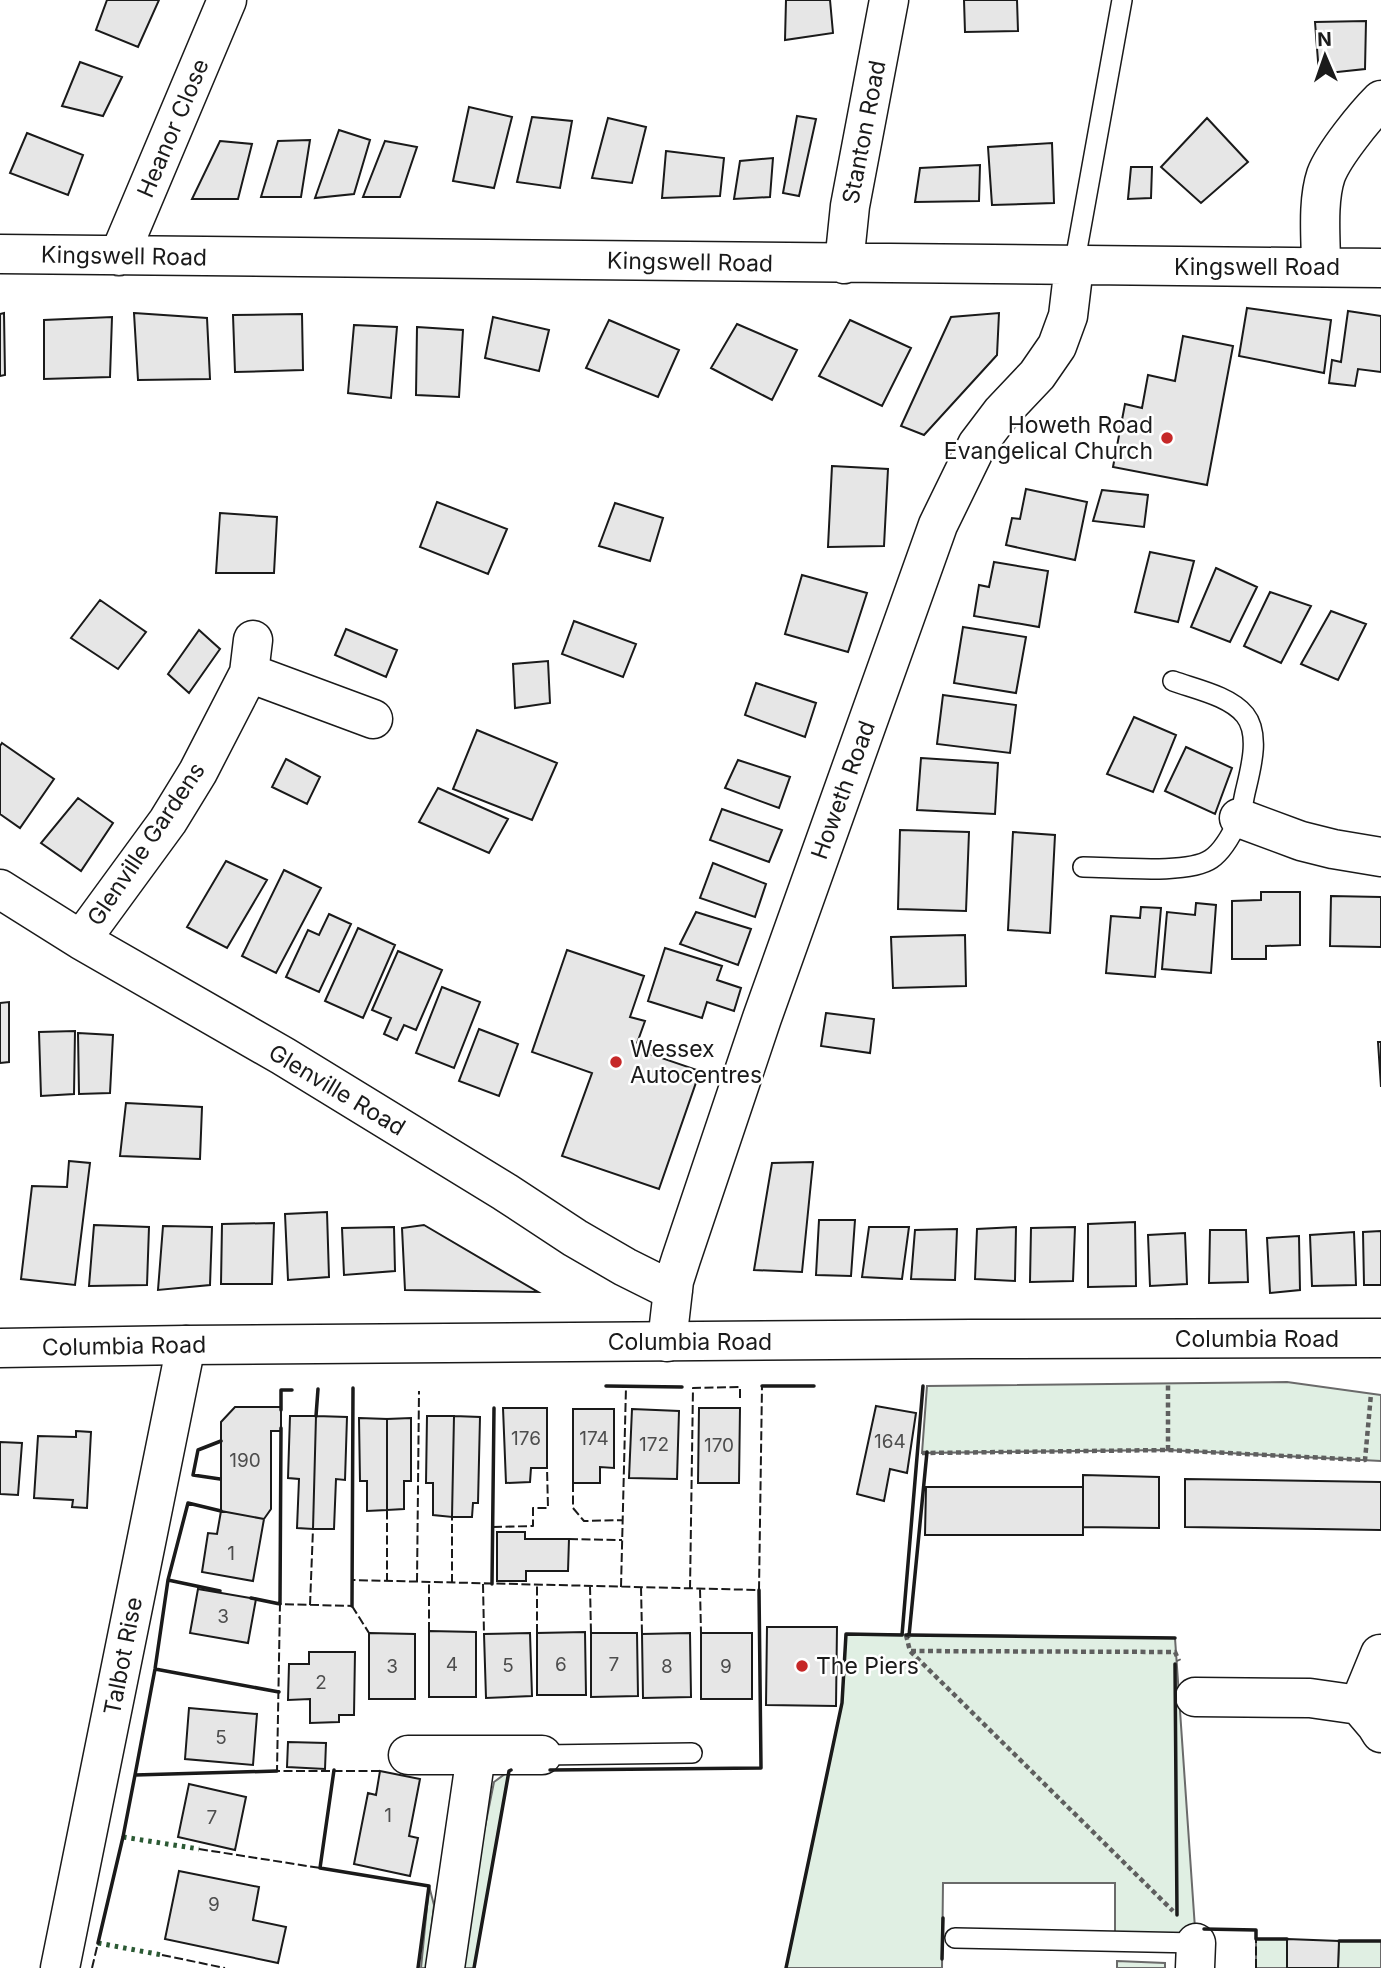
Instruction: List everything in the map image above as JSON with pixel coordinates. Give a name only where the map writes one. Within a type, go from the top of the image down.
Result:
[{"type":"street","name":"Heanor Close","points":[[119,256],[227,0]]},
{"type":"street","name":"Stanton Road","points":[[844,264],[850,206],[890,0]]},
{"type":"street","points":[[1321,267],[1322,196],[1327,174],[1340,150],[1381,100]]},
{"type":"street","name":"Kingswell Road","points":[[0,254],[1381,268]]},
{"type":"street","name":"Howeth Road","points":[[667,1342],[673,1291],[681,1259],[762,1018],[938,525],[977,444],[1002,412],[1037,375],[1057,346],[1068,316],[1074,265]]},
{"type":"street","name":"Glenville Gardens","points":[[80,940],[168,821],[198,772],[251,656],[373,719]]},
{"type":"street","points":[[1239,818],[1301,841],[1381,857]]},
{"type":"street","name":"Glenville Road","points":[[0,889],[80,940],[282,1056],[625,1267],[673,1291]]},
{"type":"street","name":"Columbia Road","points":[[0,1348],[1381,1338]]},
{"type":"street","name":"Talbot Rise","points":[[60,1968],[186,1345]]},
{"type":"street","points":[[1195,1697],[1310,1698],[1370,1719],[1380,1654]]},
{"type":"street","points":[[408,1755],[542,1755]]},
{"type":"street","points":[[444,1968],[476,1755]]},
{"type":"lane","points":[[1074,265],[1122,0]]},
{"type":"lane","points":[[1083,867],[1158,868],[1199,864],[1211,859],[1221,850],[1239,818],[1253,750],[1249,720],[1233,704],[1173,681]]},
{"type":"lane","points":[[542,1755],[692,1753]]},
{"type":"lane","points":[[955,1938],[1195,1955]]},
{"type":"path","points":[[1168,1384],[1168,1450]]},
{"type":"path","points":[[922,1452],[1168,1450],[1365,1460],[1371,1394]]},
{"type":"path","points":[[906,1635],[910,1651],[1177,1915],[1195,1955]]},
{"type":"path","points":[[910,1651],[1175,1652],[1195,1697]]},
{"type":"green space","points":[[1287,1382],[1381,1395],[1381,1461],[1168,1450],[922,1453],[927,1386]]},
{"type":"green space","points":[[846,1634],[1175,1638],[1196,1943],[1115,1940],[1115,1883],[943,1883],[942,1968],[786,1968],[842,1703]]},
{"type":"green space","points":[[509,1771],[474,1968],[458,1968],[494,1782]]},
{"type":"green space","points":[[429,1886],[434,1905],[427,1968],[421,1968]]},
{"type":"green space","points":[[1256,1939],[1287,1939],[1287,1968],[1256,1968]]},
{"type":"green space","points":[[1339,1941],[1381,1941],[1381,1968],[1338,1968]]},
{"type":"green space","points":[[1117,1961],[1165,1963],[1165,1968],[1117,1968]]},
{"type":"building","points":[[107,0],[159,0],[138,47],[96,30]]},
{"type":"building","points":[[786,0],[830,0],[833,33],[785,40]]},
{"type":"building","points":[[964,0],[1017,0],[1018,31],[965,32]]},
{"type":"building","points":[[1366,21],[1365,69],[1319,74],[1315,22]]},
{"type":"building","points":[[80,62],[122,77],[103,116],[62,106]]},
{"type":"building","points":[[469,107],[512,117],[494,188],[453,181]]},
{"type":"building","points":[[797,116],[816,119],[799,196],[783,193]]},
{"type":"building","points":[[532,117],[572,121],[560,188],[517,182]]},
{"type":"building","points":[[608,118],[646,127],[632,183],[592,178]]},
{"type":"building","points":[[1207,118],[1248,162],[1201,203],[1161,167]]},
{"type":"building","points":[[339,130],[370,140],[354,194],[315,198]]},
{"type":"building","points":[[27,133],[83,155],[68,195],[10,173]]},
{"type":"building","points":[[310,140],[301,197],[261,197],[278,141]]},
{"type":"building","points":[[220,141],[252,144],[238,199],[192,199]]},
{"type":"building","points":[[385,141],[417,147],[400,197],[363,197]]},
{"type":"building","points":[[1052,143],[1054,203],[992,205],[988,147]]},
{"type":"building","points":[[666,151],[724,158],[720,196],[662,198]]},
{"type":"building","points":[[773,158],[770,197],[734,199],[740,161]]},
{"type":"building","points":[[980,165],[979,201],[915,202],[920,168]]},
{"type":"building","points":[[1131,167],[1152,167],[1151,198],[1128,199]]},
{"type":"building","points":[[1247,308],[1331,320],[1324,373],[1239,356]]},
{"type":"building","points":[[1348,311],[1381,316],[1381,372],[1358,369],[1355,386],[1329,383],[1332,360],[1341,362]]},
{"type":"building","points":[[4,313],[5,375],[0,376],[0,314]]},
{"type":"building","points":[[134,313],[207,318],[210,379],[138,380]]},
{"type":"building","points":[[999,313],[997,355],[924,435],[901,426],[951,317]]},
{"type":"building","points":[[302,314],[303,370],[235,372],[233,315]]},
{"type":"building","points":[[112,317],[110,377],[44,379],[44,320]]},
{"type":"building","points":[[493,317],[549,330],[539,371],[485,358]]},
{"type":"building","points":[[609,320],[679,350],[658,397],[586,368]]},
{"type":"building","points":[[850,320],[911,348],[882,406],[819,376]]},
{"type":"building","points":[[737,324],[797,350],[772,400],[711,368]]},
{"type":"building","points":[[354,325],[397,327],[391,398],[348,393]]},
{"type":"building","points":[[417,327],[463,330],[459,397],[416,395]]},
{"type":"building","name":"Howeth Road Evangelical Church","points":[[1183,336],[1233,346],[1207,485],[1113,467],[1125,404],[1142,408],[1148,375],[1175,381]]},
{"type":"building","points":[[832,466],[888,469],[884,546],[828,547]]},
{"type":"building","points":[[1026,489],[1087,502],[1075,560],[1006,545],[1012,518],[1020,519]]},
{"type":"building","points":[[1102,490],[1148,495],[1144,527],[1093,521]]},
{"type":"building","points":[[437,502],[507,529],[488,574],[420,547]]},
{"type":"building","points":[[615,503],[663,518],[650,561],[599,546]]},
{"type":"building","points":[[220,513],[277,517],[274,573],[216,573]]},
{"type":"building","points":[[1150,552],[1194,561],[1178,622],[1135,612]]},
{"type":"building","points":[[994,562],[1048,571],[1039,627],[974,616],[979,585],[989,587]]},
{"type":"building","points":[[1216,568],[1257,587],[1230,642],[1191,627]]},
{"type":"building","points":[[802,575],[867,593],[848,652],[785,634]]},
{"type":"building","points":[[1270,592],[1311,606],[1281,663],[1244,646]]},
{"type":"building","points":[[100,600],[146,632],[118,669],[71,638]]},
{"type":"building","points":[[1331,611],[1366,624],[1338,680],[1301,664]]},
{"type":"building","points":[[574,621],[636,644],[623,677],[562,654]]},
{"type":"building","points":[[963,627],[1026,637],[1016,693],[954,683]]},
{"type":"building","points":[[346,629],[397,650],[386,677],[335,655]]},
{"type":"building","points":[[199,630],[220,649],[189,693],[168,674]]},
{"type":"building","points":[[548,661],[550,703],[515,708],[513,664]]},
{"type":"building","points":[[756,683],[816,703],[805,737],[745,715]]},
{"type":"building","points":[[943,695],[1016,705],[1010,753],[937,744]]},
{"type":"building","points":[[1134,717],[1176,735],[1153,792],[1107,774]]},
{"type":"building","points":[[477,730],[557,763],[532,820],[453,789]]},
{"type":"building","points":[[2,743],[54,779],[20,828],[0,814]]},
{"type":"building","points":[[1186,747],[1232,768],[1215,814],[1165,791]]},
{"type":"building","points":[[921,758],[998,763],[995,814],[917,810]]},
{"type":"building","points":[[286,759],[320,777],[307,804],[272,787]]},
{"type":"building","points":[[738,760],[790,777],[779,808],[725,788]]},
{"type":"building","points":[[438,788],[508,819],[489,853],[419,822]]},
{"type":"building","points":[[78,798],[113,823],[81,871],[41,843]]},
{"type":"building","points":[[722,809],[782,830],[769,862],[710,840]]},
{"type":"building","points":[[900,830],[969,832],[966,911],[898,909]]},
{"type":"building","points":[[1013,832],[1055,835],[1050,933],[1008,930]]},
{"type":"building","points":[[226,861],[267,880],[227,948],[187,927]]},
{"type":"building","points":[[713,863],[766,884],[755,917],[700,898]]},
{"type":"building","points":[[284,870],[321,888],[276,973],[242,956]]},
{"type":"building","points":[[1261,892],[1300,892],[1300,945],[1266,946],[1266,959],[1232,959],[1232,901],[1261,900]]},
{"type":"building","points":[[1331,896],[1381,897],[1381,947],[1330,946]]},
{"type":"building","points":[[1196,903],[1216,905],[1211,973],[1162,969],[1167,912],[1195,915]]},
{"type":"building","points":[[1141,907],[1161,908],[1155,977],[1106,973],[1111,916],[1140,918]]},
{"type":"building","points":[[696,912],[751,929],[738,965],[680,944]]},
{"type":"building","points":[[329,914],[351,924],[319,992],[286,977],[308,930],[319,935]]},
{"type":"building","points":[[358,928],[395,945],[363,1018],[325,1001]]},
{"type":"building","points":[[965,935],[966,986],[893,988],[891,937]]},
{"type":"building","name":"Wessex Autocentres","points":[[665,948],[722,966],[717,980],[741,988],[734,1011],[707,1002],[702,1018],[648,1001]]},
{"type":"building","name":"Wessex Autocentres","points":[[567,950],[644,976],[630,1017],[645,1021],[635,1049],[700,1071],[659,1189],[562,1156],[592,1073],[532,1052]]},
{"type":"building","points":[[398,951],[442,970],[416,1030],[404,1025],[397,1040],[384,1034],[391,1018],[372,1010]]},
{"type":"building","points":[[442,987],[480,1002],[454,1068],[416,1053]]},
{"type":"building","points":[[9,1002],[9,1062],[0,1063],[0,1003]]},
{"type":"building","points":[[826,1013],[874,1019],[870,1053],[821,1046]]},
{"type":"building","points":[[479,1029],[518,1044],[499,1096],[459,1081]]},
{"type":"building","points":[[75,1031],[74,1094],[41,1096],[39,1032]]},
{"type":"building","points":[[78,1033],[113,1035],[110,1093],[79,1094]]},
{"type":"building","points":[[1378,1042],[1381,1042],[1381,1087]]},
{"type":"building","points":[[126,1103],[202,1107],[200,1159],[120,1156]]},
{"type":"building","points":[[69,1161],[90,1163],[75,1285],[21,1279],[32,1186],[67,1187]]},
{"type":"building","points":[[813,1162],[802,1272],[754,1270],[772,1163]]},
{"type":"building","points":[[327,1212],[329,1277],[288,1280],[285,1214]]},
{"type":"building","points":[[819,1220],[855,1220],[851,1276],[816,1275]]},
{"type":"building","points":[[1135,1222],[1136,1286],[1088,1287],[1088,1224]]},
{"type":"building","points":[[274,1223],[272,1284],[221,1284],[222,1224]]},
{"type":"building","points":[[94,1225],[149,1227],[147,1285],[89,1286]]},
{"type":"building","points":[[424,1225],[538,1292],[405,1290],[402,1228]]},
{"type":"building","points":[[163,1226],[212,1227],[210,1285],[158,1290]]},
{"type":"building","points":[[394,1227],[395,1271],[344,1275],[342,1228]]},
{"type":"building","points":[[869,1227],[909,1227],[902,1279],[862,1277]]},
{"type":"building","points":[[1016,1227],[1015,1281],[975,1279],[977,1229]]},
{"type":"building","points":[[1075,1227],[1073,1281],[1030,1282],[1031,1228]]},
{"type":"building","points":[[957,1229],[955,1280],[911,1279],[915,1230]]},
{"type":"building","points":[[1210,1230],[1246,1230],[1248,1282],[1209,1283]]},
{"type":"building","points":[[1381,1231],[1381,1285],[1364,1285],[1363,1232]]},
{"type":"building","points":[[1354,1232],[1356,1285],[1312,1286],[1310,1235]]},
{"type":"building","points":[[1185,1233],[1187,1284],[1150,1286],[1148,1235]]},
{"type":"building","points":[[1299,1236],[1300,1290],[1270,1293],[1267,1238]]},
{"type":"building","points":[[876,1406],[916,1413],[907,1473],[890,1469],[884,1501],[857,1494]]},
{"type":"building","points":[[235,1407],[281,1407],[281,1431],[271,1431],[271,1509],[264,1519],[221,1511],[221,1422]]},
{"type":"building","points":[[503,1408],[547,1408],[547,1468],[531,1468],[530,1482],[506,1483]]},
{"type":"building","points":[[699,1408],[740,1408],[739,1483],[698,1483]]},
{"type":"building","points":[[573,1409],[614,1409],[614,1468],[600,1467],[600,1483],[573,1483]]},
{"type":"building","points":[[632,1409],[679,1411],[677,1479],[629,1478]]},
{"type":"building","points":[[290,1416],[316,1416],[313,1529],[297,1528],[299,1479],[288,1478]]},
{"type":"building","points":[[316,1416],[347,1417],[345,1480],[336,1479],[334,1529],[313,1529]]},
{"type":"building","points":[[427,1416],[454,1416],[452,1517],[433,1515],[433,1483],[426,1483]]},
{"type":"building","points":[[454,1416],[480,1417],[478,1503],[473,1503],[472,1517],[452,1517]]},
{"type":"building","points":[[359,1418],[387,1419],[387,1510],[367,1511],[367,1481],[360,1481]]},
{"type":"building","points":[[411,1418],[411,1481],[404,1481],[404,1509],[387,1510],[387,1419]]},
{"type":"building","points":[[76,1431],[91,1432],[87,1508],[72,1507],[73,1500],[34,1498],[38,1436],[76,1437]]},
{"type":"building","points":[[0,1442],[22,1443],[18,1495],[0,1494]]},
{"type":"building","points":[[1083,1475],[1159,1477],[1159,1528],[1083,1527]]},
{"type":"building","points":[[1185,1479],[1381,1482],[1381,1530],[1185,1527]]},
{"type":"building","points":[[926,1487],[1083,1487],[1083,1535],[925,1535]]},
{"type":"building","points":[[221,1511],[264,1519],[253,1581],[202,1572],[208,1533],[217,1534]]},
{"type":"building","points":[[497,1532],[525,1532],[525,1539],[569,1539],[568,1571],[526,1571],[526,1581],[497,1581]]},
{"type":"building","points":[[198,1589],[256,1599],[248,1643],[190,1633]]},
{"type":"building","name":"The Piers","points":[[767,1627],[837,1627],[836,1706],[766,1705]]},
{"type":"building","points":[[429,1631],[476,1632],[476,1697],[429,1697]]},
{"type":"building","points":[[585,1632],[586,1695],[537,1695],[537,1633]]},
{"type":"building","points":[[369,1633],[415,1634],[415,1699],[369,1699]]},
{"type":"building","points":[[530,1633],[532,1696],[486,1698],[484,1634]]},
{"type":"building","points":[[591,1633],[637,1633],[638,1696],[591,1697]]},
{"type":"building","points":[[690,1633],[691,1697],[643,1698],[642,1634]]},
{"type":"building","points":[[701,1633],[752,1633],[752,1699],[701,1699]]},
{"type":"building","points":[[309,1652],[355,1652],[354,1715],[339,1715],[339,1722],[310,1723],[310,1699],[288,1700],[289,1664],[309,1664]]},
{"type":"building","points":[[189,1708],[257,1714],[253,1765],[185,1759]]},
{"type":"building","points":[[288,1742],[326,1743],[325,1769],[287,1767]]},
{"type":"building","points":[[380,1771],[420,1779],[409,1836],[418,1838],[410,1876],[354,1864],[368,1793],[376,1795]]},
{"type":"building","points":[[189,1784],[246,1797],[235,1850],[178,1837]]},
{"type":"building","points":[[179,1871],[259,1887],[253,1920],[286,1927],[278,1963],[165,1939]]},
{"type":"building","points":[[1287,1939],[1339,1941],[1338,1968],[1287,1968]]},
{"type":"hedge","points":[[123,1837],[199,1849]]},
{"type":"hedge","points":[[98,1943],[162,1955]]},
{"type":"fence","points":[[380,1771],[277,1771],[280,1604],[352,1606],[352,1580],[759,1590],[762,1386]]},
{"type":"fence","points":[[621,1587],[626,1387]]},
{"type":"fence","points":[[690,1589],[693,1388],[740,1387],[740,1398]]},
{"type":"fence","points":[[417,1582],[419,1391]]},
{"type":"fence","points":[[493,1527],[533,1526],[533,1508],[548,1508],[547,1468]]},
{"type":"fence","points":[[573,1483],[573,1508],[584,1521],[622,1520]]},
{"type":"fence","points":[[387,1510],[387,1582]]},
{"type":"fence","points":[[452,1517],[452,1583]]},
{"type":"fence","points":[[310,1605],[313,1529]]},
{"type":"fence","points":[[569,1539],[622,1540]]},
{"type":"fence","points":[[429,1582],[429,1631]]},
{"type":"fence","points":[[483,1584],[484,1634]]},
{"type":"fence","points":[[537,1585],[537,1633]]},
{"type":"fence","points":[[590,1586],[591,1633]]},
{"type":"fence","points":[[641,1587],[642,1634]]},
{"type":"fence","points":[[700,1589],[701,1633]]},
{"type":"fence","points":[[352,1606],[369,1633]]},
{"type":"fence","points":[[199,1849],[320,1868]]},
{"type":"fence","points":[[1256,1939],[1256,1968]]},
{"type":"fence","points":[[92,1968],[98,1943]]},
{"type":"fence","points":[[162,1955],[225,1968]]},
{"type":"wall","points":[[606,1386],[682,1387]]},
{"type":"wall","points":[[762,1386],[814,1386]]},
{"type":"wall","points":[[786,1968],[842,1703],[846,1634],[902,1635],[923,1386]]},
{"type":"wall","points":[[352,1606],[353,1388]]},
{"type":"wall","points":[[316,1416],[318,1389]]},
{"type":"wall","points":[[281,1410],[281,1390],[292,1390]]},
{"type":"wall","points":[[492,1584],[494,1408]]},
{"type":"wall","points":[[251,1598],[280,1604],[281,1428]]},
{"type":"wall","points":[[220,1479],[193,1475],[198,1450],[221,1441]]},
{"type":"wall","points":[[909,1636],[927,1452]]},
{"type":"wall","points":[[221,1511],[188,1503],[168,1580],[135,1775],[277,1771]]},
{"type":"wall","points":[[168,1580],[220,1591]]},
{"type":"wall","points":[[550,1770],[761,1768],[759,1590]]},
{"type":"wall","points":[[906,1635],[1175,1638]]},
{"type":"wall","points":[[1175,1664],[1177,1915]]},
{"type":"wall","points":[[155,1669],[279,1692]]},
{"type":"wall","points":[[334,1770],[320,1868],[429,1886],[418,1968]]},
{"type":"wall","points":[[474,1968],[511,1770]]},
{"type":"wall","points":[[98,1943],[135,1775]]},
{"type":"wall","points":[[942,1959],[943,1918]]},
{"type":"wall","points":[[1204,1929],[1256,1930],[1256,1939],[1287,1939]]},
{"type":"wall","points":[[1339,1941],[1381,1941]]},
{"type":"place","name":"Howeth Road Evangelical Church","points":[[1167,438]]},
{"type":"place","name":"Wessex Autocentres","points":[[616,1062]]},
{"type":"place","name":"The Piers","points":[[802,1666]]}]
